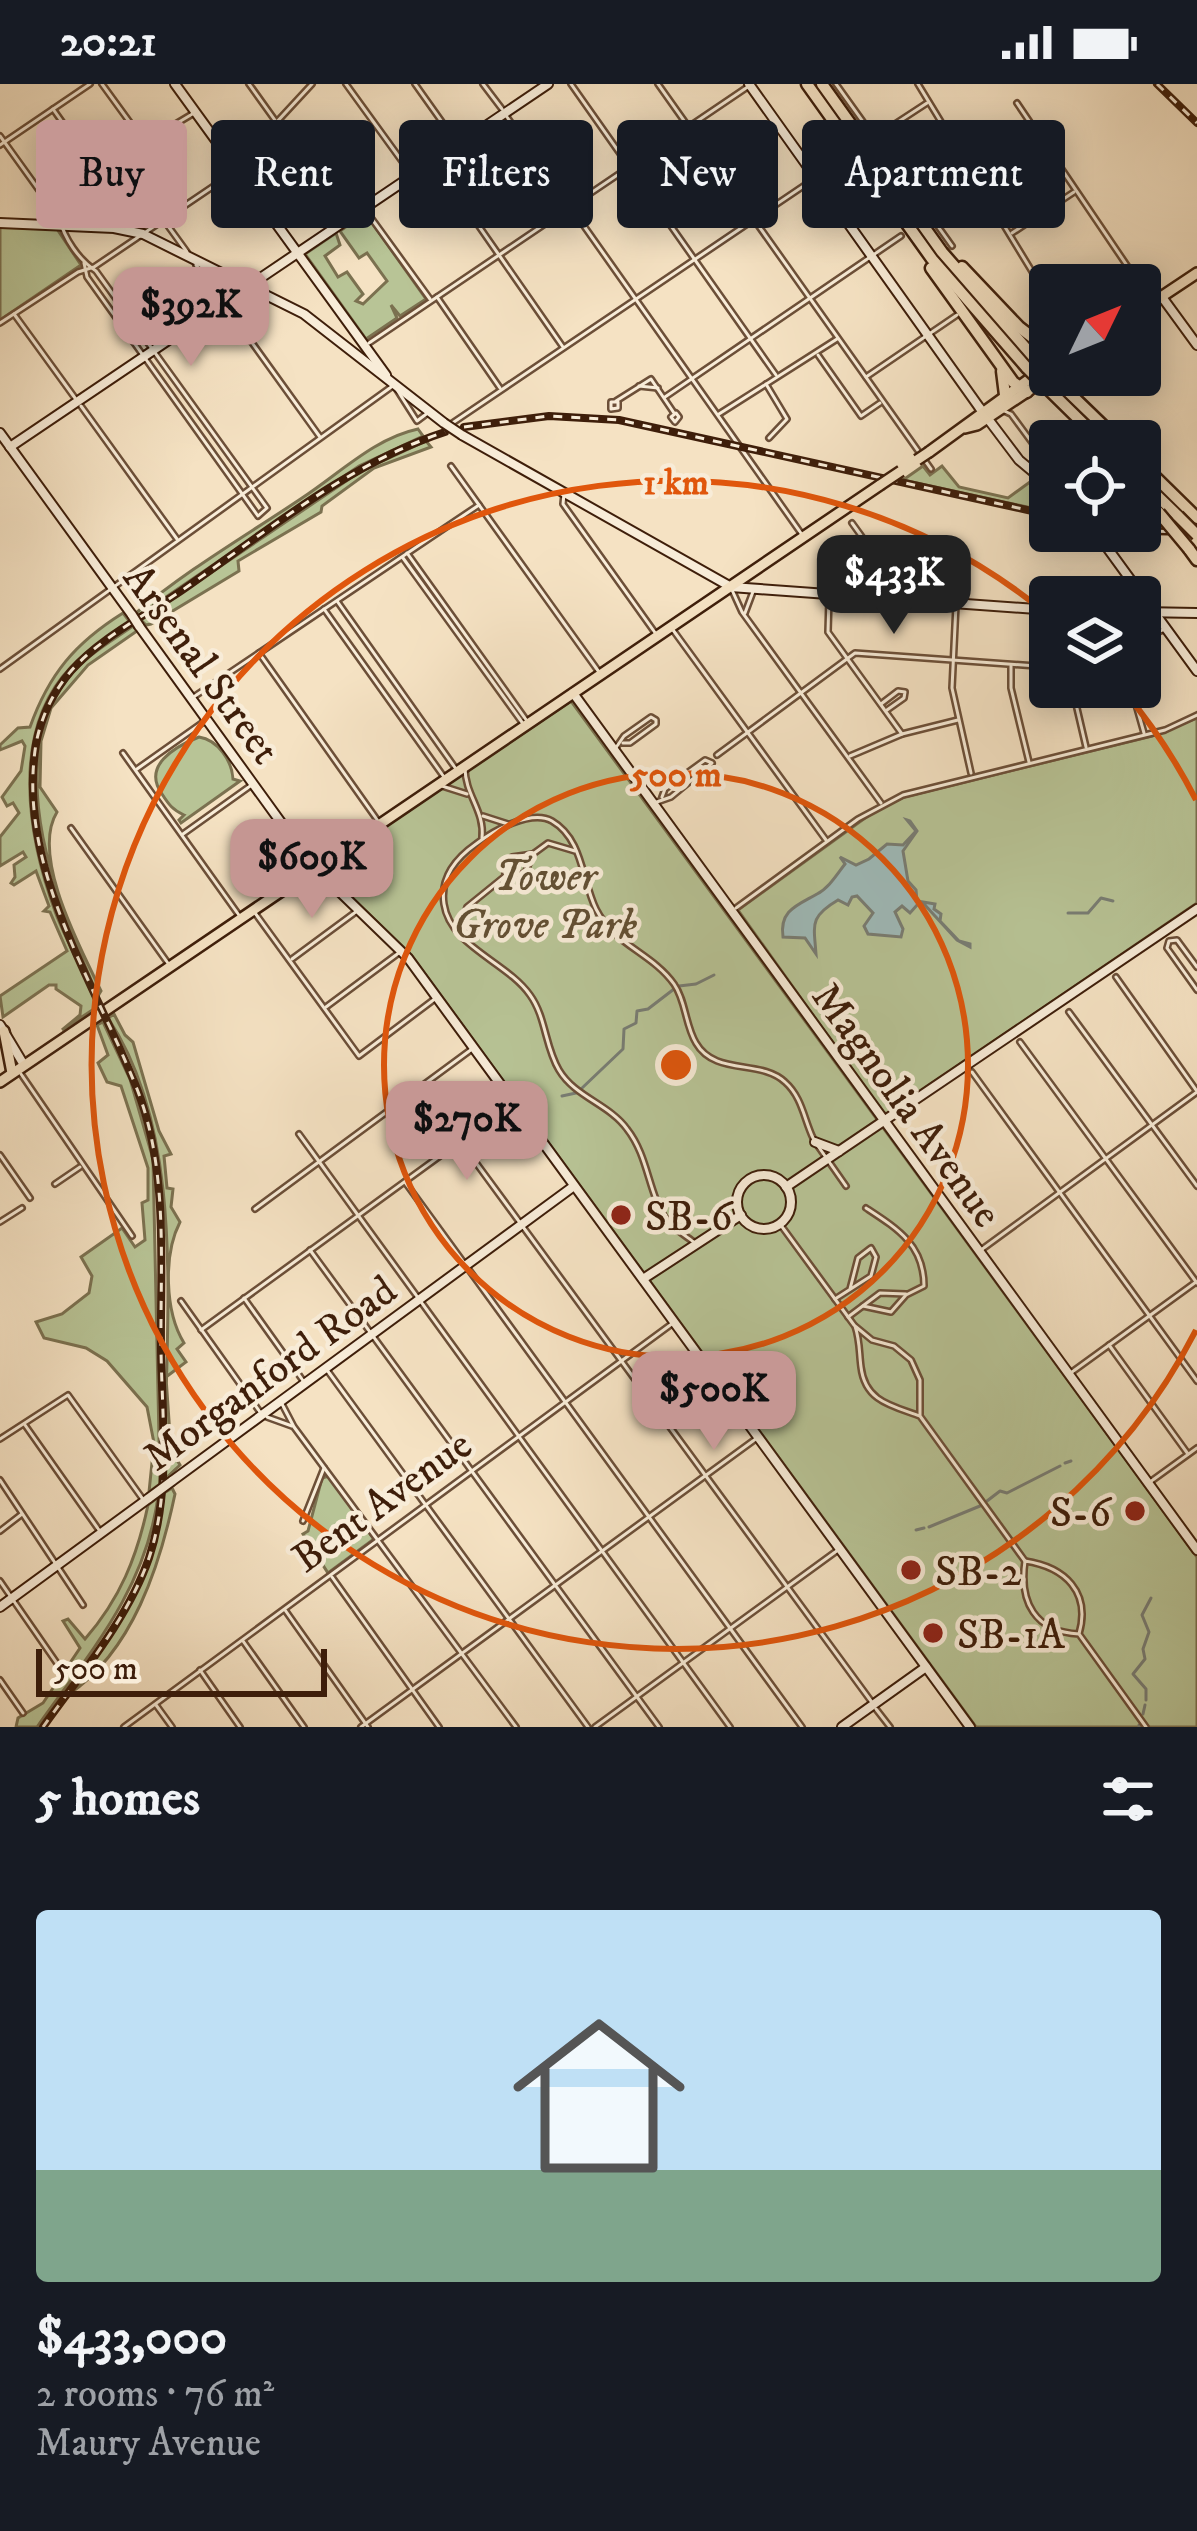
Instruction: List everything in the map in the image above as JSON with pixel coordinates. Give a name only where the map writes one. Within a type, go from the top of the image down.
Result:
[{"type":"highway","points":[[807,84],[945,289],[1022,389]]},
{"type":"highway","points":[[822,84],[928,234],[1029,354]]},
{"type":"highway","points":[[928,234],[1029,335]]},
{"type":"highway","points":[[907,235],[959,292],[1029,356]]},
{"type":"highway","points":[[1000,362],[1009,398]]},
{"type":"highway","points":[[1065,396],[1084,420]]},
{"type":"highway","points":[[1070,396],[1096,420]]},
{"type":"highway","points":[[1161,487],[1196,513]]},
{"type":"highway","points":[[1161,495],[1197,535]]},
{"type":"highway","points":[[1161,515],[1197,560]]},
{"type":"main road","points":[[1161,296],[1197,273]]},
{"type":"main road","points":[[1022,389],[1029,378]]},
{"type":"main road","points":[[0,1082],[1029,387]]},
{"type":"main road","points":[[985,415],[998,411],[1009,398]]},
{"type":"main road","points":[[334,853],[328,872],[334,886]]},
{"type":"main road","points":[[2,1028],[18,1070]]},
{"type":"street","points":[[36,191],[1,141],[90,84]]},
{"type":"street","points":[[102,84],[128,120]]},
{"type":"street","points":[[175,84],[211,133]]},
{"type":"street","points":[[249,84],[275,120]]},
{"type":"street","points":[[280,120],[312,84]]},
{"type":"street","points":[[346,84],[399,158]]},
{"type":"street","points":[[416,84],[441,120]]},
{"type":"street","points":[[483,84],[510,120]]},
{"type":"street","points":[[495,120],[548,84]]},
{"type":"street","points":[[571,84],[617,150]]},
{"type":"street","points":[[658,84],[684,120]]},
{"type":"street","points":[[836,84],[861,120]]},
{"type":"street","points":[[917,84],[940,120]]},
{"type":"street","points":[[697,120],[750,85],[802,159]]},
{"type":"street","points":[[902,120],[929,102]]},
{"type":"street","points":[[1017,103],[1126,264]]},
{"type":"street","points":[[53,110],[60,120]]},
{"type":"street","points":[[184,120],[196,112]]},
{"type":"street","points":[[1010,235],[1076,191]]},
{"type":"street","points":[[375,222],[501,389]]},
{"type":"street","points":[[0,223],[36,225]]},
{"type":"street","points":[[62,228],[85,271],[258,516],[267,508],[93,268],[84,263]]},
{"type":"street","points":[[82,228],[143,234],[304,314],[462,435],[731,587],[1029,608]]},
{"type":"street","points":[[0,323],[152,228]]},
{"type":"street","points":[[169,228],[321,439]]},
{"type":"street","points":[[279,228],[394,385]]},
{"type":"street","points":[[10,447],[334,228]]},
{"type":"street","points":[[480,228],[563,347]]},
{"type":"street","points":[[355,353],[538,228]]},
{"type":"street","points":[[586,228],[804,537]]},
{"type":"street","points":[[672,228],[776,375]]},
{"type":"street","points":[[449,424],[741,228]]},
{"type":"street","points":[[760,228],[931,469]]},
{"type":"street","points":[[852,228],[1029,469]]},
{"type":"street","points":[[939,228],[952,246]]},
{"type":"street","points":[[1006,228],[1029,266]]},
{"type":"street","points":[[665,397],[907,235]]},
{"type":"street","points":[[1161,312],[1197,346]]},
{"type":"street","points":[[14,314],[178,541]]},
{"type":"street","points":[[866,377],[957,315]]},
{"type":"street","points":[[717,415],[838,338]]},
{"type":"street","points":[[817,353],[861,416],[883,401]]},
{"type":"street","points":[[616,401],[647,379],[659,388],[674,413]]},
{"type":"street","points":[[765,383],[788,419],[769,438]]},
{"type":"street","points":[[0,669],[394,385]]},
{"type":"street","points":[[637,386],[659,388]]},
{"type":"street","points":[[1009,398],[1011,414],[1029,438]]},
{"type":"street","points":[[998,411],[1011,414]]},
{"type":"street","name":"Arsenal Street","points":[[0,433],[314,867],[402,951],[970,1727]]},
{"type":"street","points":[[451,466],[600,673]]},
{"type":"street","points":[[564,492],[563,504],[657,635]]},
{"type":"street","points":[[192,698],[479,505]]},
{"type":"street","points":[[852,523],[907,599]]},
{"type":"street","points":[[404,555],[526,724]]},
{"type":"street","points":[[731,587],[745,615],[882,804]]},
{"type":"street","points":[[745,615],[754,590]]},
{"type":"street","points":[[829,594],[827,629],[902,734]]},
{"type":"street","points":[[337,601],[461,767],[468,795],[482,815],[482,839]]},
{"type":"street","points":[[956,603],[952,688],[972,776]]},
{"type":"street","points":[[324,609],[445,778]]},
{"type":"street","points":[[1161,612],[1197,613]]},
{"type":"street","points":[[1168,631],[1181,613]]},
{"type":"street","points":[[1161,621],[1197,670]]},
{"type":"street","points":[[340,632],[353,624]]},
{"type":"street","points":[[670,627],[827,842]]},
{"type":"street","points":[[1161,633],[1168,631]]},
{"type":"street","points":[[259,653],[379,823]]},
{"type":"street","points":[[717,754],[854,653],[1029,665]]},
{"type":"street","points":[[1010,664],[1028,762]]},
{"type":"street","points":[[383,692],[395,682]]},
{"type":"street","name":"Magnolia Avenue","points":[[572,692],[618,746],[731,911],[1197,1550]]},
{"type":"street","points":[[880,704],[904,692],[904,698],[886,711]]},
{"type":"street","points":[[1077,708],[1086,749]]},
{"type":"street","points":[[1137,708],[1144,735]]},
{"type":"street","points":[[731,911],[882,804],[910,792],[1171,728],[1197,715]]},
{"type":"street","points":[[651,717],[656,719],[643,734],[618,746],[651,717]]},
{"type":"street","points":[[135,770],[207,719]]},
{"type":"street","points":[[848,757],[902,734],[958,720]]},
{"type":"street","points":[[123,753],[242,920]]},
{"type":"street","points":[[705,760],[712,764],[671,797],[658,801],[664,789],[705,760]]},
{"type":"street","points":[[182,835],[253,784]]},
{"type":"street","points":[[434,785],[468,795]]},
{"type":"street","points":[[482,815],[510,825]]},
{"type":"street","points":[[696,1244],[664,1215],[645,1158],[625,1126],[565,1080],[526,989],[468,941],[447,916],[444,890],[458,858],[510,825],[547,819],[558,827],[576,852],[601,919],[620,941],[673,982],[699,1048],[724,1063],[767,1071],[785,1082],[815,1142],[846,1186]]},
{"type":"street","points":[[71,828],[171,968]]},
{"type":"street","points":[[468,941],[464,913],[504,877],[512,857],[532,854],[550,843],[576,852]]},
{"type":"street","points":[[504,877],[525,873],[532,854]]},
{"type":"street","points":[[786,1187],[1197,909]]},
{"type":"street","points":[[292,960],[358,910]]},
{"type":"street","points":[[254,911],[359,1056],[436,997]]},
{"type":"street","points":[[1197,967],[1178,940],[1169,941],[1167,948],[1197,990]]},
{"type":"street","points":[[326,1007],[402,951]]},
{"type":"street","points":[[979,1252],[1197,1092],[1115,977]]},
{"type":"street","points":[[1069,1012],[1197,1186]]},
{"type":"street","points":[[1020,1042],[1197,1282],[1069,1374]]},
{"type":"street","points":[[255,1209],[474,1048]]},
{"type":"street","points":[[18,1070],[132,1236]]},
{"type":"street","points":[[972,1072],[1197,1381]]},
{"type":"street","points":[[201,1330],[514,1102]]},
{"type":"street","points":[[864,1134],[874,1120],[873,1106]]},
{"type":"street","points":[[864,1134],[879,1131],[895,1137]]},
{"type":"street","points":[[298,1134],[730,1727]]},
{"type":"street","points":[[460,1142],[890,1727]]},
{"type":"street","points":[[815,1142],[841,1150]]},
{"type":"street","points":[[0,1155],[30,1198]]},
{"type":"street","points":[[55,1184],[82,1166]]},
{"type":"street","points":[[769,1176],[786,1187],[790,1208],[780,1224],[760,1229],[741,1215],[738,1196],[748,1180],[769,1176]]},
{"type":"street","points":[[404,1182],[802,1727]]},
{"type":"street","name":"Morganford Road","points":[[0,1607],[574,1186]]},
{"type":"street","points":[[0,1222],[22,1208]]},
{"type":"street","points":[[862,1306],[886,1312],[925,1286],[918,1251],[894,1226],[866,1208]]},
{"type":"street","points":[[643,1280],[741,1215]]},
{"type":"street","points":[[780,1224],[855,1327],[872,1340],[895,1346],[915,1366],[921,1389],[920,1416],[1025,1561],[1024,1597],[1033,1614],[1049,1628],[1079,1634],[1147,1727]]},
{"type":"street","points":[[835,1299],[850,1289],[874,1272],[873,1249],[858,1258],[850,1289]]},
{"type":"street","points":[[310,1250],[658,1727]]},
{"type":"street","points":[[634,1266],[660,1268]]},
{"type":"street","points":[[658,1300],[653,1281],[660,1268]]},
{"type":"street","points":[[893,1292],[897,1307]]},
{"type":"street","points":[[848,1317],[880,1293],[908,1294]]},
{"type":"street","points":[[244,1298],[306,1383]]},
{"type":"street","points":[[181,1301],[262,1415],[294,1427]]},
{"type":"street","name":"Bent Avenue","points":[[124,1727],[674,1322]]},
{"type":"street","points":[[855,1327],[862,1374],[871,1393],[892,1408],[920,1416]]},
{"type":"street","points":[[861,1349],[872,1340]]},
{"type":"street","points":[[1108,1345],[1188,1454]]},
{"type":"street","points":[[326,1368],[592,1727],[840,1549]]},
{"type":"street","points":[[0,1439],[68,1395],[146,1500]]},
{"type":"street","points":[[280,1402],[516,1727]]},
{"type":"street","points":[[24,1423],[101,1533]]},
{"type":"street","points":[[284,1608],[365,1726],[758,1437]]},
{"type":"street","points":[[1148,1483],[1197,1448]]},
{"type":"street","points":[[303,1521],[324,1468]]},
{"type":"street","points":[[0,1480],[83,1605]]},
{"type":"street","points":[[0,1531],[23,1513]]},
{"type":"street","points":[[1025,1561],[1054,1568],[1072,1582],[1082,1609],[1079,1634]]},
{"type":"street","points":[[330,1574],[439,1727]]},
{"type":"street","points":[[0,1581],[63,1672]]},
{"type":"street","points":[[242,1639],[304,1727]]},
{"type":"street","points":[[842,1727],[926,1666]]},
{"type":"street","points":[[200,1670],[240,1727]]},
{"type":"street","points":[[0,1680],[23,1713]]},
{"type":"street","points":[[155,1704],[172,1727]]},
{"type":"green space","points":[[0,226],[57,229],[81,265],[0,320]]},
{"type":"green space","points":[[375,227],[426,299],[400,316],[391,305],[397,318],[366,339],[305,254],[336,233],[340,245],[325,256],[338,277],[347,272],[363,294],[356,301],[363,304],[387,281],[367,253],[359,258],[340,231]]},
{"type":"green space","points":[[418,429],[423,436],[359,466],[138,616],[136,613],[358,458]]},
{"type":"green space","points":[[426,441],[431,447],[374,468],[322,506],[321,512],[238,561],[239,571],[151,624],[141,620],[361,471]]},
{"type":"green space","points":[[923,466],[930,475],[942,466],[959,487],[1008,498],[1029,483],[1029,507],[903,480]]},
{"type":"green space","points":[[123,613],[130,622],[78,660],[51,693],[32,753],[32,819],[46,884],[97,1007],[62,1030],[80,1015],[81,1006],[56,985],[49,985],[3,1017],[0,996],[67,951],[50,912],[44,911],[49,906],[36,871],[11,883],[14,865],[26,857],[23,852],[0,866],[0,837],[19,813],[2,797],[21,771],[25,746],[22,741],[0,750],[0,745],[18,728],[30,727],[66,661]]},
{"type":"green space","points":[[133,626],[137,631],[88,665],[52,707],[75,670]]},
{"type":"green space","name":"Tower Grove Park","points":[[571,701],[1197,1557],[1197,1727],[976,1727],[412,956],[333,879],[333,861]]},
{"type":"green space","points":[[1197,718],[1197,903],[887,1114],[882,1112],[738,910],[872,813],[904,797],[1152,736]]},
{"type":"green space","points":[[199,737],[218,747],[233,779],[240,781],[181,823],[184,815],[167,801],[156,775],[171,752]]},
{"type":"green space","points":[[41,743],[40,787],[57,812],[50,831],[54,877],[71,928],[101,991],[98,996],[67,921],[53,880],[43,837],[37,794]]},
{"type":"green space","points":[[114,1014],[133,1042],[159,1131],[171,1154],[164,1156],[167,1188],[173,1189],[171,1207],[180,1222],[168,1283],[173,1316],[184,1343],[177,1349],[186,1362],[167,1377],[162,1181],[152,1122],[134,1068],[108,1018]]},
{"type":"green space","points":[[103,1022],[130,1079],[153,1159],[160,1484],[149,1492],[154,1443],[147,1407],[107,1361],[86,1348],[44,1338],[36,1322],[62,1314],[89,1293],[92,1276],[81,1257],[122,1228],[135,1247],[145,1240],[142,1203],[148,1200],[148,1168],[121,1086],[107,1082],[98,1063],[108,1055],[97,1025]]},
{"type":"green space","points":[[166,1383],[171,1450],[180,1465],[165,1479],[165,1423]]},
{"type":"green space","points":[[329,1476],[374,1539],[328,1573],[303,1534],[308,1531],[322,1478]]},
{"type":"green space","points":[[172,1488],[169,1521],[152,1577],[127,1631],[91,1676],[69,1694],[130,1600],[152,1549],[164,1493]]},
{"type":"green space","points":[[158,1497],[141,1562],[112,1619],[37,1727],[16,1727],[18,1718],[43,1703],[80,1648],[63,1621],[68,1619],[85,1639],[108,1608],[132,1560],[148,1505]]},
{"type":"water","points":[[907,820],[917,831],[903,851],[917,901],[935,904],[940,921],[970,947],[957,940],[924,904],[910,913],[902,906],[895,912],[903,929],[901,937],[868,934],[864,926],[873,913],[857,896],[848,905],[838,900],[818,917],[816,954],[805,938],[783,937],[787,914],[829,885],[845,864],[840,857],[856,865],[887,844],[903,845],[916,831]]},
{"type":"waterway","points":[[1068,913],[1088,913],[1101,898],[1113,901]]},
{"type":"waterway","points":[[679,986],[714,975]]},
{"type":"waterway","points":[[581,1089],[623,1049],[624,1029],[636,1023],[637,1011],[648,1009],[674,989]]},
{"type":"waterway","points":[[562,1096],[576,1093]]},
{"type":"waterway","points":[[1065,1463],[1071,1461]]},
{"type":"waterway","points":[[987,1501],[1060,1466]]},
{"type":"waterway","points":[[929,1527],[980,1506]]},
{"type":"waterway","points":[[916,1530],[924,1528]]},
{"type":"waterway","points":[[1146,1700],[1146,1689],[1133,1674],[1145,1659],[1149,1632],[1142,1615],[1151,1598]]},
{"type":"waterway","points":[[1143,1714],[1145,1705]]},
{"type":"railway","points":[[1157,84],[1197,123]]},
{"type":"railway","points":[[464,427],[549,416],[619,420],[1029,510]]},
{"type":"railway","points":[[43,1727],[102,1646],[140,1581],[156,1533],[164,1455],[161,1218],[154,1152],[137,1089],[48,878],[33,790],[41,724],[65,679],[109,638],[341,481],[445,432]]},
{"type":"railway","points":[[1161,531],[1197,532]]},
{"type":"place","name":"SB-6","points":[[621,1215]]},
{"type":"place","name":"S-6","points":[[1135,1511]]},
{"type":"place","name":"SB-2","points":[[911,1570]]},
{"type":"place","name":"SB-1A","points":[[933,1633]]}]
